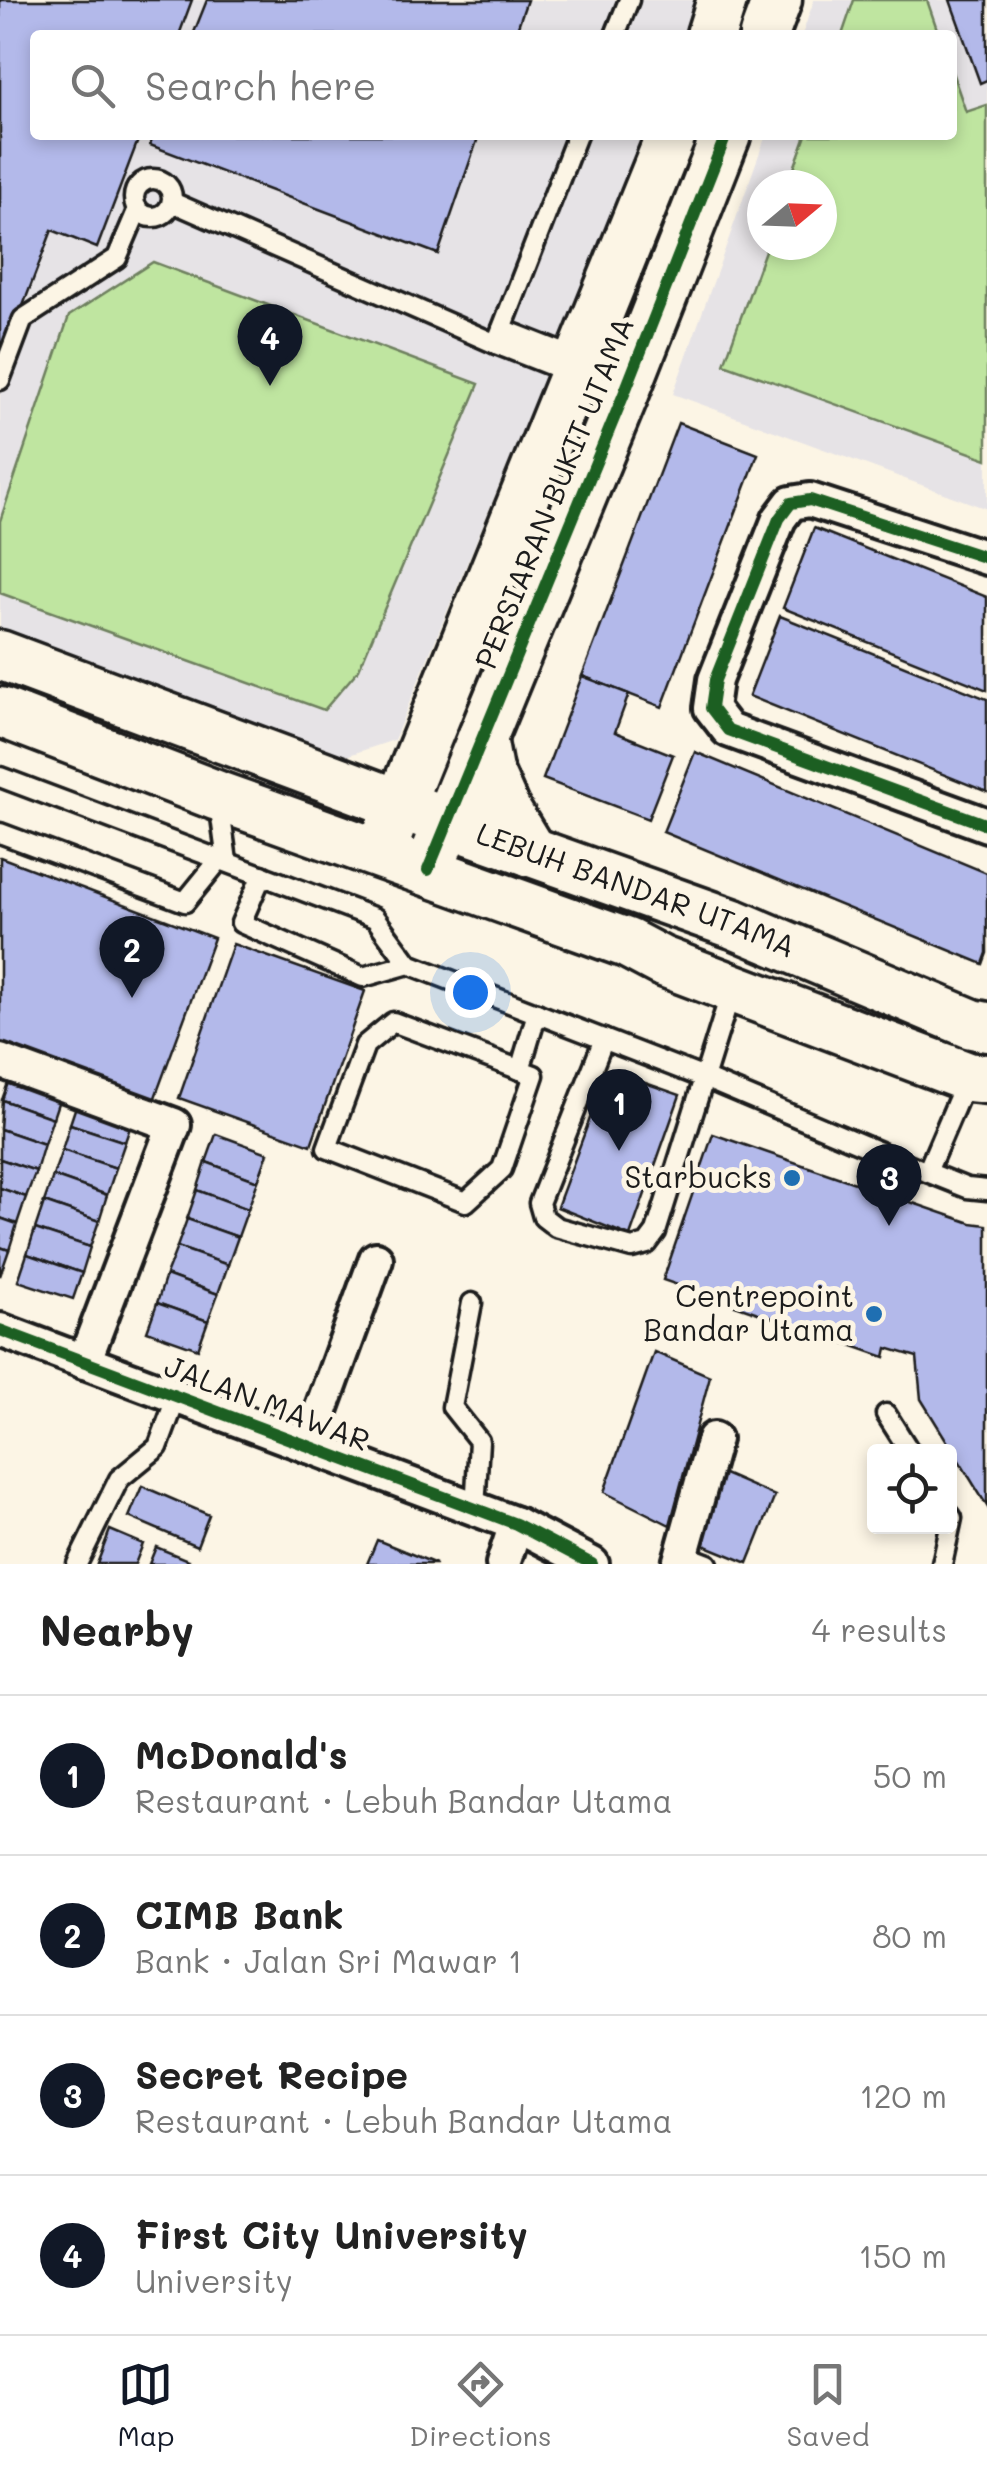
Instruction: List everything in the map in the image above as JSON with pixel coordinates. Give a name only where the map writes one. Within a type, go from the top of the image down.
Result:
[{"type":"main road","points":[[713,30],[722,0]]},
{"type":"main road","points":[[766,30],[777,0]]},
{"type":"main road","name":"PERSIARAN BUKIT UTAMA","points":[[380,853],[670,140]]},
{"type":"main road","name":"PERSIARAN BUKIT UTAMA","points":[[428,870],[724,140]]},
{"type":"main road","name":"LEBUH BANDAR UTAMA","points":[[0,655],[734,924],[972,1024],[987,1026]]},
{"type":"main road","name":"LEBUH BANDAR UTAMA","points":[[0,712],[218,796],[627,943],[661,961],[978,1078]]},
{"type":"main road","points":[[482,738],[488,772],[512,822],[532,852]]},
{"type":"main road","points":[[331,779],[363,775],[426,740]]},
{"type":"street","points":[[987,558],[810,500],[792,503],[779,519],[722,662],[711,708],[728,730],[987,825]]},
{"type":"street","points":[[0,1061],[174,1124],[84,1362]]},
{"type":"street","points":[[308,1446],[376,1258]]},
{"type":"street","name":"JALAN MAWAR","points":[[0,1330],[516,1524],[592,1564]]},
{"type":"street","points":[[690,1560],[714,1439]]},
{"type":"street","points":[[503,1564],[516,1524]]},
{"type":"lane","points":[[617,30],[629,0]]},
{"type":"lane","points":[[499,337],[575,140]]},
{"type":"lane","points":[[152,178],[168,186],[172,202],[162,216],[153,218],[138,211],[133,194],[144,180],[152,178]]},
{"type":"lane","points":[[172,202],[578,368],[624,394]]},
{"type":"lane","points":[[0,380],[23,319],[116,258],[138,211]]},
{"type":"lane","points":[[0,777],[375,918],[409,964],[704,1078],[967,1188],[987,1190]]},
{"type":"lane","points":[[0,833],[185,902],[223,860],[218,796]]},
{"type":"lane","points":[[262,875],[242,923],[363,977],[409,964]]},
{"type":"lane","points":[[604,1039],[540,1203],[543,1217],[556,1227],[632,1248],[648,1244],[656,1232],[733,987]]},
{"type":"lane","points":[[520,1070],[537,1013]]},
{"type":"lane","points":[[393,1022],[520,1070],[534,1075],[502,1169],[466,1202],[327,1148],[365,1045],[393,1022]]},
{"type":"lane","points":[[928,1172],[978,1078]]},
{"type":"lane","points":[[472,1303],[452,1407],[479,1441],[476,1509]]},
{"type":"lane","points":[[77,1564],[120,1479],[158,1447],[177,1396]]},
{"type":"lane","points":[[886,1414],[905,1444]]},
{"type":"lane","points":[[942,1564],[949,1534]]},
{"type":"shaded area","points":[[0,0],[700,0],[687,30],[30,30],[30,140],[642,140],[394,740],[337,759],[0,637]]},
{"type":"shaded area","points":[[814,0],[987,0],[987,509],[673,394],[747,188],[747,260],[837,260],[837,170],[753,170],[764,140],[957,140],[957,30],[804,30]]},
{"type":"green space","points":[[854,0],[927,0],[937,30],[844,30]]},
{"type":"green space","points":[[957,86],[966,112],[987,105],[987,459],[724,364],[762,260],[837,260],[837,170],[793,170],[804,140],[957,140]]},
{"type":"green space","points":[[153,262],[479,384],[359,669],[324,710],[0,593],[0,521],[69,316]]},
{"type":"building","points":[[0,0],[192,0],[181,30],[30,30],[30,140],[138,140],[97,248],[52,230],[0,366]]},
{"type":"building","points":[[207,0],[527,0],[517,30],[195,30]]},
{"type":"building","points":[[950,0],[987,0],[987,80],[980,83]]},
{"type":"building","points":[[152,140],[477,140],[438,254],[150,145]]},
{"type":"building","points":[[678,423],[758,454],[662,707],[582,676]]},
{"type":"building","points":[[814,528],[987,597],[987,690],[783,608]]},
{"type":"building","points":[[780,616],[987,699],[987,792],[749,696]]},
{"type":"building","points":[[582,676],[629,694],[615,732],[673,755],[648,819],[543,779]]},
{"type":"building","points":[[695,752],[987,873],[987,953],[983,964],[663,832]]},
{"type":"building","points":[[0,857],[214,938],[153,1103],[0,1045]]},
{"type":"building","points":[[233,944],[365,991],[311,1145],[179,1098]]},
{"type":"building","points":[[608,1070],[680,1095],[630,1236],[557,1207]]},
{"type":"building","points":[[11,1074],[62,1091],[53,1118],[2,1100]]},
{"type":"building","points":[[79,1097],[134,1116],[125,1142],[70,1124]]},
{"type":"building","points":[[2,1100],[53,1118],[44,1144],[0,1129]]},
{"type":"building","points":[[70,1124],[125,1142],[116,1168],[62,1150]]},
{"type":"building","points":[[0,1129],[44,1144],[36,1171],[0,1159]]},
{"type":"building","points":[[216,1134],[268,1153],[258,1181],[206,1162]]},
{"type":"building","name":"Centrepoint Bandar Utama","points":[[713,1134],[971,1223],[987,1225],[987,1506],[957,1457],[957,1444],[949,1444],[921,1399],[917,1357],[887,1348],[885,1357],[663,1280]]},
{"type":"building","points":[[62,1150],[116,1168],[107,1195],[53,1176]]},
{"type":"building","points":[[0,1159],[36,1171],[26,1197],[0,1188]]},
{"type":"building","points":[[206,1162],[258,1181],[248,1209],[197,1190]]},
{"type":"building","points":[[53,1176],[107,1195],[99,1221],[44,1202]]},
{"type":"building","points":[[0,1188],[26,1197],[17,1224],[0,1218]]},
{"type":"building","points":[[197,1190],[248,1209],[238,1237],[187,1219]]},
{"type":"building","points":[[44,1202],[99,1221],[90,1247],[35,1229]]},
{"type":"building","points":[[0,1218],[17,1224],[9,1250],[0,1247]]},
{"type":"building","points":[[187,1219],[238,1237],[228,1265],[177,1247]]},
{"type":"building","points":[[35,1229],[90,1247],[82,1273],[27,1254]]},
{"type":"building","points":[[0,1247],[9,1250],[0,1276]]},
{"type":"building","points":[[177,1247],[228,1265],[218,1294],[166,1275]]},
{"type":"building","points":[[27,1254],[82,1273],[73,1299],[18,1281]]},
{"type":"building","points":[[166,1275],[218,1294],[208,1321],[157,1303]]},
{"type":"building","points":[[157,1303],[208,1321],[198,1349],[147,1331]]},
{"type":"building","points":[[654,1352],[710,1376],[670,1525],[604,1492]]},
{"type":"building","points":[[715,1470],[775,1496],[748,1563],[694,1541]]},
{"type":"building","points":[[142,1486],[209,1515],[197,1546],[129,1517]]},
{"type":"building","points":[[110,1530],[143,1544],[135,1564],[97,1564]]},
{"type":"building","points":[[377,1540],[436,1564],[367,1564]]},
{"type":"building","points":[[156,1547],[188,1560],[187,1564],[149,1564]]},
{"type":"cycle path","points":[[428,870],[724,140]]},
{"type":"cycle path","points":[[987,558],[810,500],[791,503],[779,519],[715,680],[711,708],[728,730],[987,825]]},
{"type":"cycle path","points":[[0,1330],[516,1524],[592,1564]]},
{"type":"place","name":"First City University","points":[[270,386]]},
{"type":"place","name":"CIMB Bank","points":[[132,998]]},
{"type":"place","name":"McDonald's","points":[[619,1151]]},
{"type":"place","name":"Starbucks","points":[[792,1178]]},
{"type":"place","name":"Secret Recipe","points":[[889,1226]]},
{"type":"place","name":"Centrepoint Bandar Utama","points":[[874,1314]]}]
